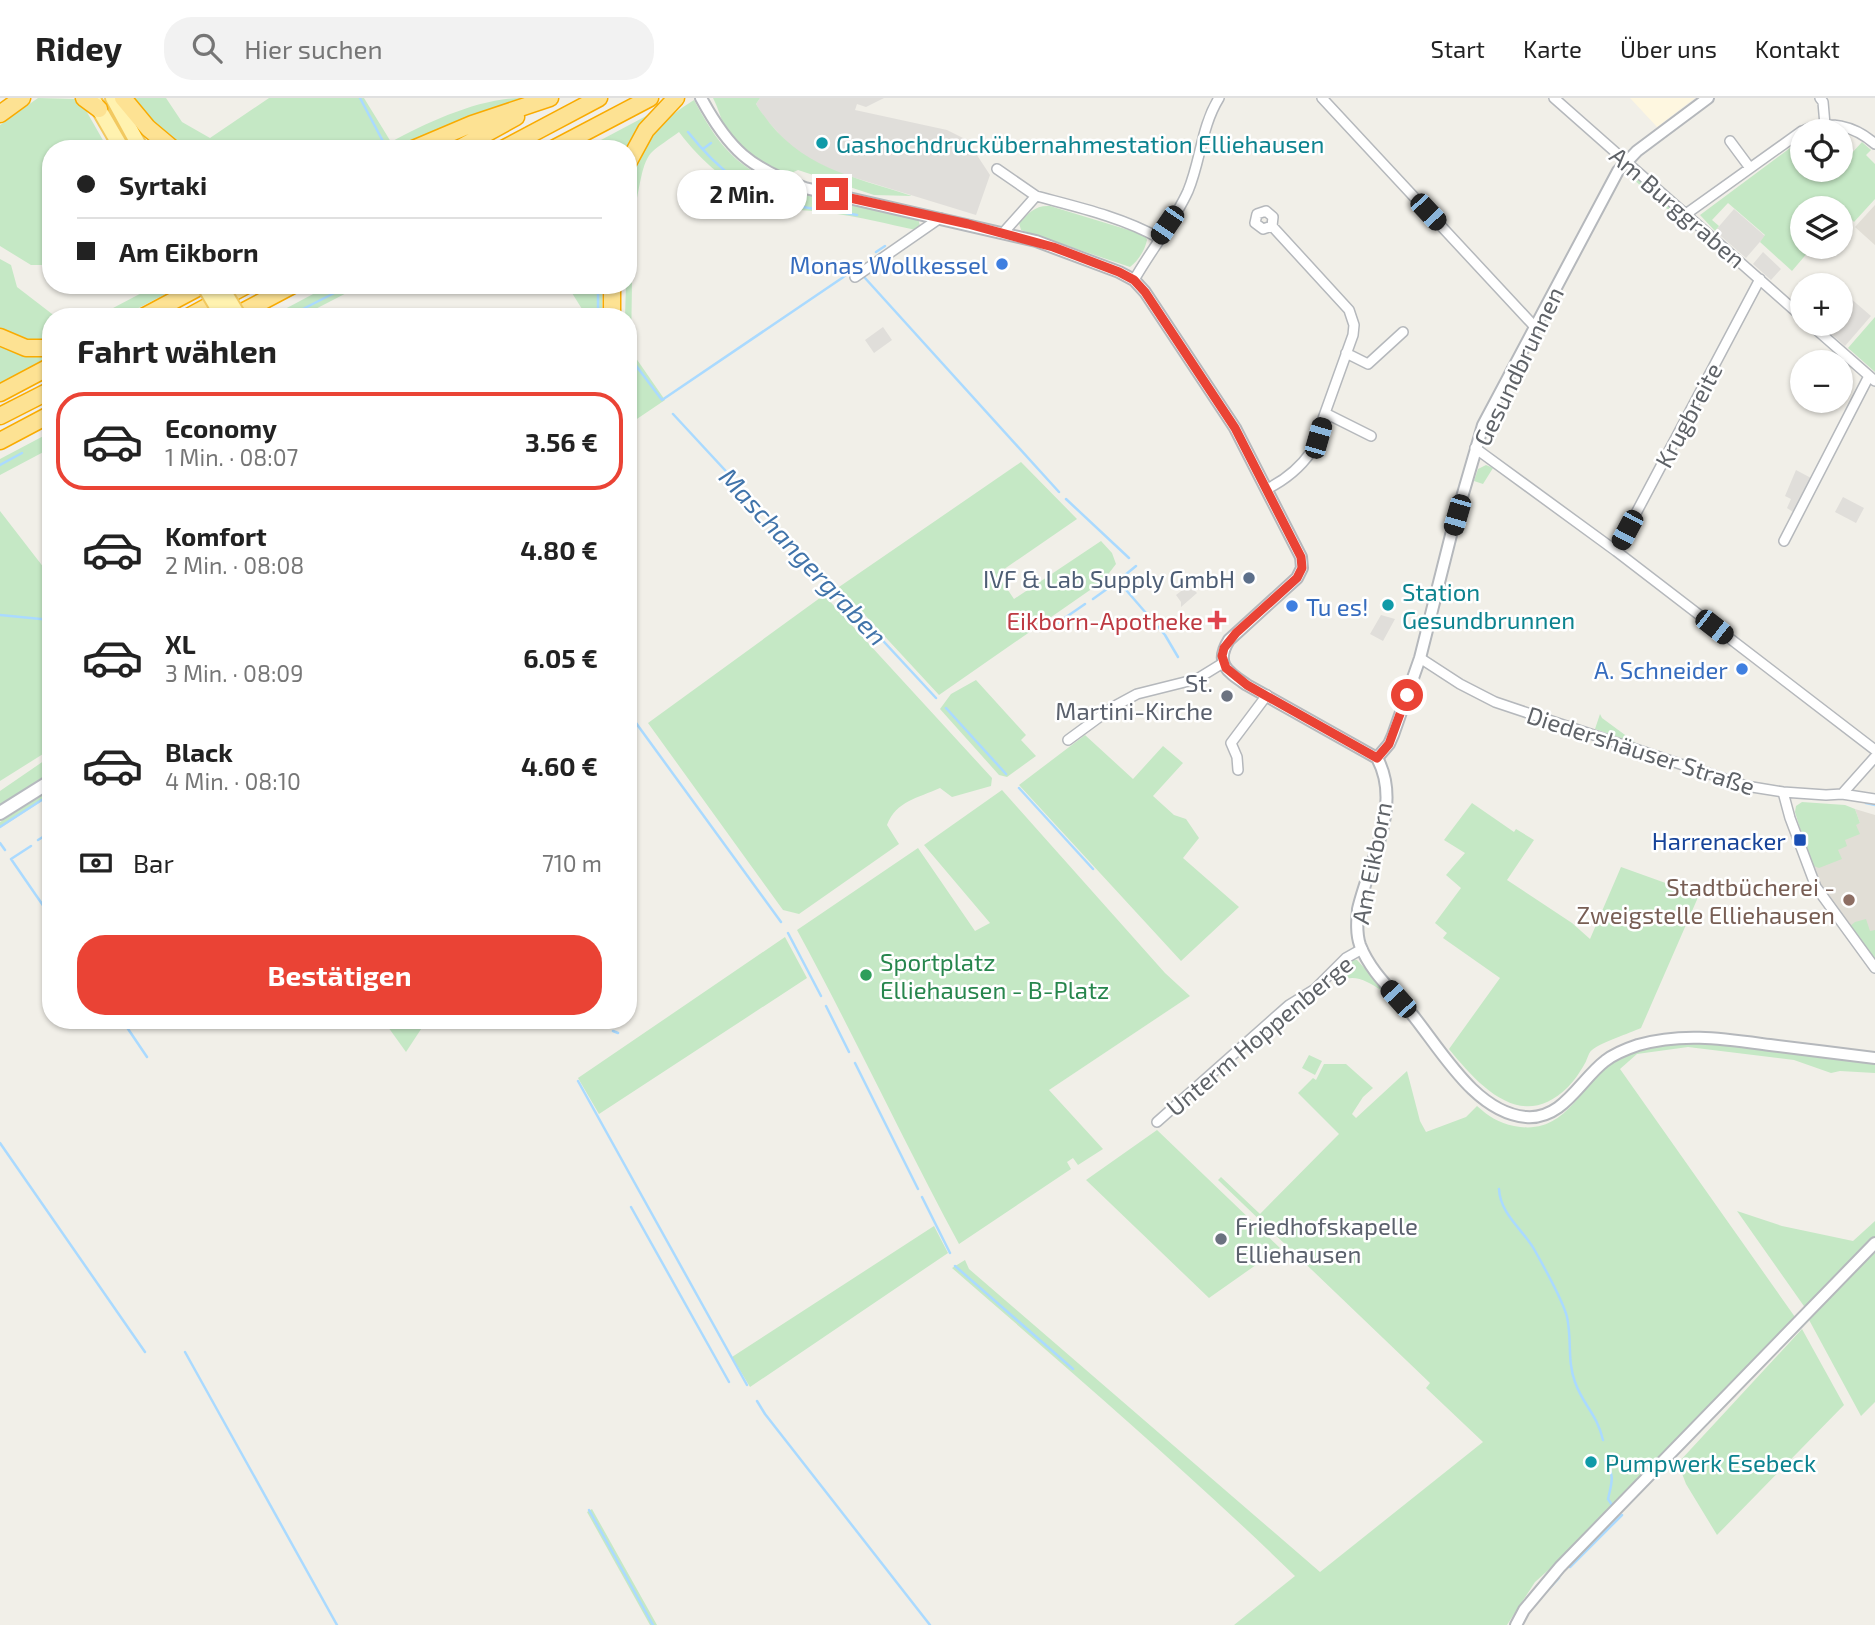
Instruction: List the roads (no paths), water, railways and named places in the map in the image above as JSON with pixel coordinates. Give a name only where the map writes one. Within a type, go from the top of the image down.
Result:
[{"type":"highway","points":[[0,114],[22,98]]},
{"type":"highway","points":[[84,98],[96,104]]},
{"type":"highway","points":[[123,98],[148,128],[162,140]]},
{"type":"highway","points":[[434,140],[551,98]]},
{"type":"highway","points":[[474,140],[551,98]]},
{"type":"highway","points":[[520,140],[599,98]]},
{"type":"highway","points":[[570,140],[650,98]]},
{"type":"highway","points":[[637,146],[646,130],[676,98]]},
{"type":"highway","points":[[160,308],[186,294]]},
{"type":"highway","points":[[205,308],[230,294]]},
{"type":"highway","points":[[252,308],[277,294]]},
{"type":"highway","points":[[0,337],[26,348],[42,348]]},
{"type":"highway","points":[[0,393],[42,371]]},
{"type":"highway","points":[[0,416],[42,395]]},
{"type":"highway","points":[[0,441],[42,419]]},
{"type":"main road","points":[[113,98],[136,140]]},
{"type":"main road","points":[[96,104],[117,140]]},
{"type":"main road","points":[[0,813],[42,787]]},
{"type":"street","points":[[701,98],[722,135],[754,165],[779,178],[805,188],[1003,233],[1070,253],[1134,280],[1145,292],[1219,402],[1301,557],[1302,568],[1295,580],[1229,640],[1222,653],[1223,663],[1237,678],[1377,758]]},
{"type":"street","points":[[1134,280],[1187,193],[1196,170],[1209,114],[1219,98]]},
{"type":"street","points":[[1322,98],[1535,327]]},
{"type":"street","name":"Am Burggraben","points":[[1554,98],[1790,306]]},
{"type":"street","name":"Gesundbrunnen","points":[[1377,758],[1393,735],[1420,658],[1483,425],[1618,171],[1708,98]]},
{"type":"street","points":[[1819,98],[1823,102],[1824,119]]},
{"type":"street","points":[[1853,130],[1875,144]]},
{"type":"street","points":[[1686,214],[1790,140]]},
{"type":"street","points":[[1730,141],[1750,168]]},
{"type":"street","points":[[997,169],[1036,196],[1085,210],[1159,238]]},
{"type":"street","points":[[1003,233],[1036,196]]},
{"type":"street","points":[[855,276],[940,218]]},
{"type":"street","points":[[1267,489],[1285,480],[1303,464],[1315,446],[1354,331],[1349,310],[1272,226]]},
{"type":"street","name":"Krugbreite","points":[[1616,551],[1760,279]]},
{"type":"street","points":[[1346,353],[1368,364],[1403,332]]},
{"type":"street","points":[[1784,541],[1872,378],[1824,336]]},
{"type":"street","points":[[1325,413],[1371,436]]},
{"type":"street","points":[[1475,448],[1616,551],[1875,750]]},
{"type":"street","name":"Diedershäuser Straße","points":[[1420,658],[1460,684],[1495,702],[1729,781],[1783,792],[1842,794],[1875,799]]},
{"type":"street","points":[[1069,740],[1112,707],[1137,694],[1197,679],[1223,663]]},
{"type":"street","points":[[1238,770],[1237,757],[1231,743],[1268,695]]},
{"type":"street","points":[[1842,794],[1875,757]]},
{"type":"street","name":"Am Eikborn","points":[[1362,949],[1357,932],[1359,909],[1386,812],[1384,779],[1377,758]]},
{"type":"street","points":[[1783,792],[1810,875],[1821,896],[1875,968]]},
{"type":"street","points":[[1362,949],[1384,984],[1411,1013],[1457,1073],[1493,1105],[1522,1117],[1539,1116],[1559,1107],[1599,1066],[1617,1054],[1639,1045],[1672,1038],[1709,1037],[1875,1058]]},
{"type":"street","name":"Unterm Hoppenberge","points":[[1157,1122],[1289,1005],[1315,989],[1346,958],[1362,949]]},
{"type":"street","points":[[1516,1625],[1524,1610],[1560,1567],[1875,1244]]},
{"type":"waterway","points":[[360,98],[382,140]]},
{"type":"waterway","points":[[688,132],[711,158],[736,180],[765,196],[798,206],[857,215]]},
{"type":"waterway","points":[[703,149],[711,143]]},
{"type":"waterway","points":[[876,252],[885,246]]},
{"type":"waterway","points":[[637,367],[662,400],[859,264]]},
{"type":"waterway","points":[[865,278],[1059,492]]},
{"type":"waterway","points":[[305,308],[332,294]]},
{"type":"waterway","name":"Maschangergraben","points":[[598,294],[598,308]]},
{"type":"waterway","name":"Maschangergraben","points":[[673,414],[936,698]]},
{"type":"waterway","points":[[0,465],[22,453]]},
{"type":"waterway","points":[[1066,499],[1129,558]]},
{"type":"waterway","points":[[1119,580],[1136,566]]},
{"type":"waterway","points":[[1093,599],[1118,581]]},
{"type":"waterway","points":[[1120,583],[1165,635],[1178,657]]},
{"type":"waterway","points":[[1056,624],[1085,604]]},
{"type":"waterway","points":[[0,615],[42,619]]},
{"type":"waterway","name":"Maschangergraben","points":[[946,708],[1006,774]]},
{"type":"waterway","points":[[637,724],[781,922]]},
{"type":"waterway","name":"Maschangergraben","points":[[1019,788],[1093,869]]},
{"type":"waterway","points":[[0,827],[42,800]]},
{"type":"waterway","points":[[1866,803],[1875,805]]},
{"type":"waterway","points":[[38,840],[42,838]]},
{"type":"waterway","points":[[0,843],[5,850]]},
{"type":"waterway","points":[[31,846],[11,859],[42,904]]},
{"type":"waterway","points":[[788,933],[821,996]]},
{"type":"waterway","points":[[826,1006],[849,1052]]},
{"type":"waterway","points":[[128,1029],[147,1057]]},
{"type":"waterway","points":[[613,1031],[618,1033]]},
{"type":"waterway","points":[[855,1063],[918,1189]]},
{"type":"waterway","points":[[578,1081],[747,1385]]},
{"type":"waterway","points":[[0,1143],[145,1352]]},
{"type":"waterway","points":[[1499,1189],[1503,1206],[1534,1249],[1561,1302],[1567,1317],[1573,1374],[1603,1440]]},
{"type":"waterway","points":[[922,1197],[950,1253]]},
{"type":"waterway","points":[[631,1207],[729,1382]]},
{"type":"waterway","points":[[955,1266],[1073,1369]]},
{"type":"waterway","points":[[185,1352],[337,1625]]},
{"type":"waterway","points":[[757,1401],[930,1625]]},
{"type":"waterway","points":[[1605,1460],[1611,1475],[1608,1499],[1612,1505]]},
{"type":"waterway","points":[[589,1510],[653,1625]]},
{"type":"waterway","points":[[1570,1567],[1622,1515]]},
{"type":"waterway","points":[[1543,1595],[1559,1578]]},
{"type":"place","name":"Gashochdruckübernahmestation Elliehausen","points":[[822,143]]},
{"type":"place","name":"Monas Wollkessel","points":[[1002,264]]},
{"type":"place","name":"IVF & Lab Supply GmbH","points":[[1249,578]]},
{"type":"place","name":"Station Gesundbrunnen","points":[[1388,605]]},
{"type":"place","name":"Tu es!","points":[[1292,606]]},
{"type":"place","name":"Eikborn-Apotheke","points":[[1217,620]]},
{"type":"place","name":"A. Schneider","points":[[1742,669]]},
{"type":"place","name":"St. Martini-Kirche","points":[[1227,696]]},
{"type":"place","name":"Harrenacker","points":[[1800,840]]},
{"type":"place","name":"Stadtbücherei - Zweigstelle Elliehausen","points":[[1849,900]]},
{"type":"place","name":"Sportplatz Elliehausen - B-Platz","points":[[866,975]]},
{"type":"place","name":"Friedhofskapelle Elliehausen","points":[[1221,1239]]},
{"type":"place","name":"Pumpwerk Esebeck","points":[[1591,1462]]}]
